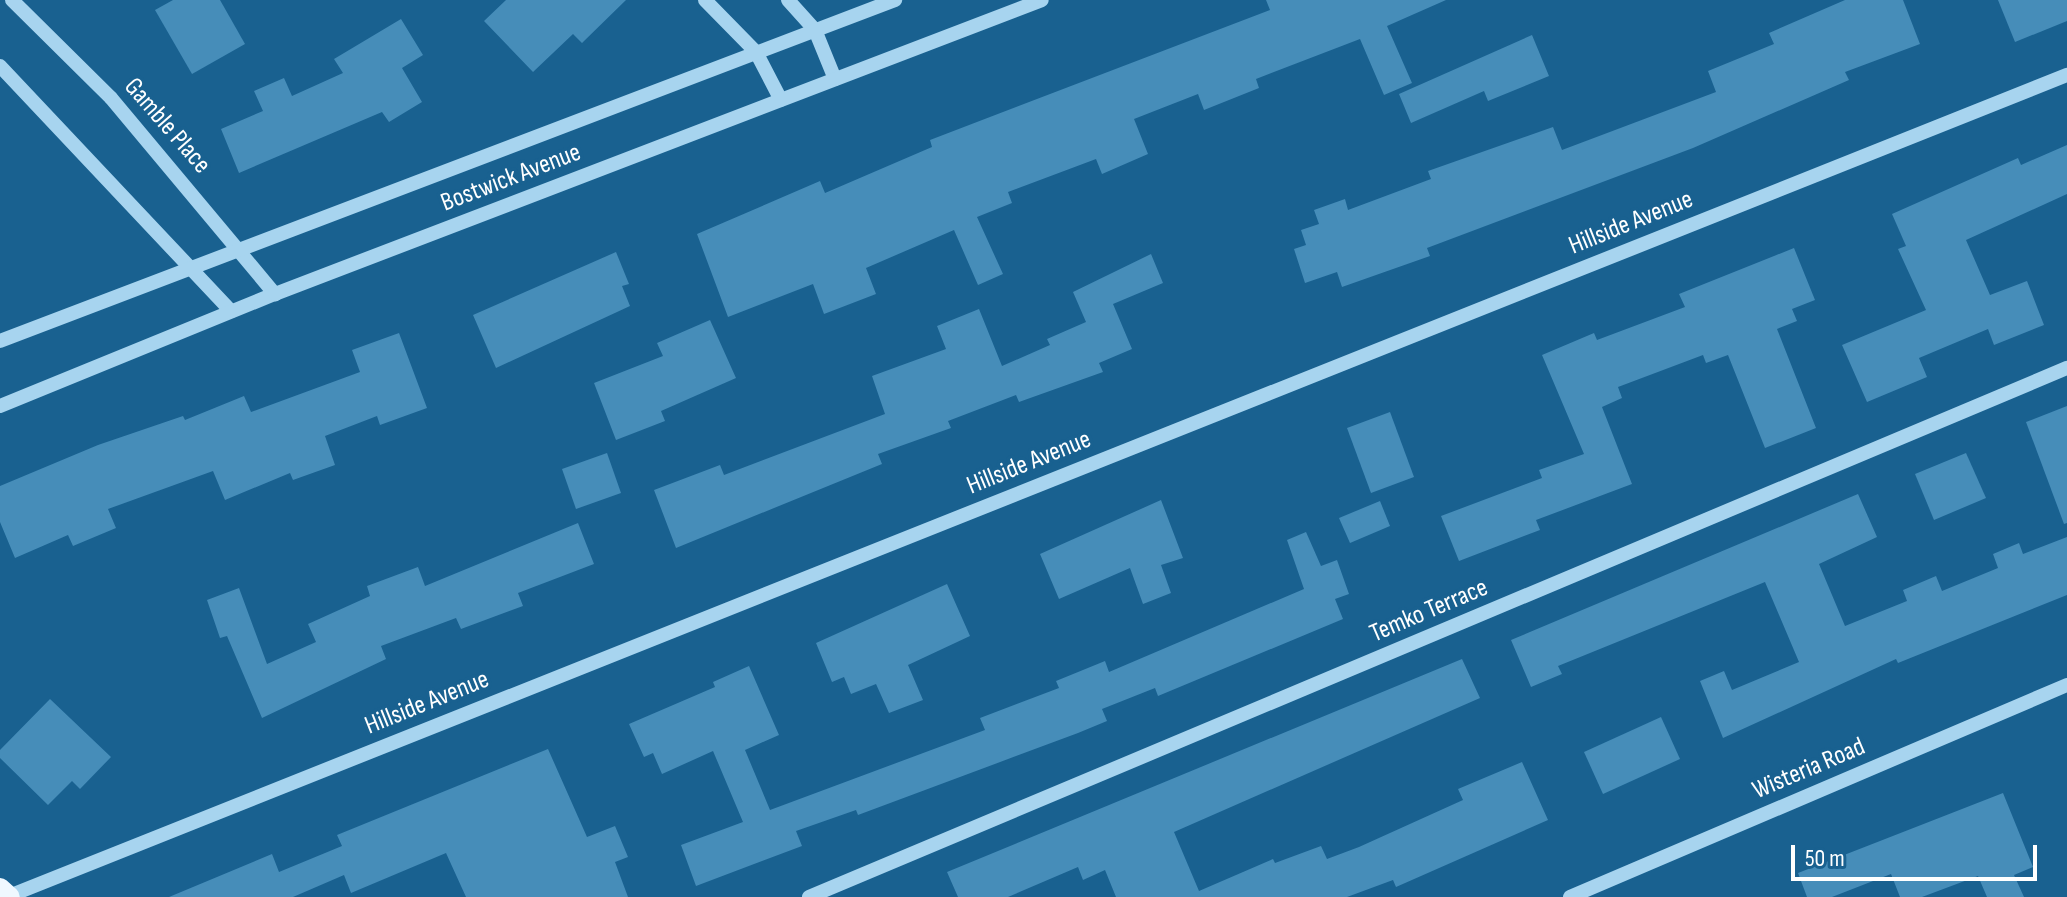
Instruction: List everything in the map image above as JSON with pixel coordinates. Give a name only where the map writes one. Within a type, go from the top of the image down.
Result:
[{"type":"main road","points":[[0,888],[9,897]]},
{"type":"street","name":"Gamble Place","points":[[12,0],[111,98],[240,247],[275,294]]},
{"type":"street","points":[[705,0],[756,52],[781,100]]},
{"type":"street","points":[[788,0],[815,30],[835,79]]},
{"type":"street","name":"Bostwick Avenue","points":[[0,341],[189,266],[895,0]]},
{"type":"street","name":"Bostwick Avenue","points":[[0,406],[231,311],[1042,0]]},
{"type":"street","points":[[0,66],[231,311]]},
{"type":"street","name":"Hillside Avenue","points":[[9,897],[2067,75]]},
{"type":"street","name":"Temko Terrace","points":[[809,897],[2067,368]]},
{"type":"street","name":"Wisteria Road","points":[[1570,897],[2067,685]]},
{"type":"building","points":[[173,0],[220,0],[245,44],[192,74],[155,10]]},
{"type":"building","points":[[506,0],[626,0],[582,43],[573,34],[533,72],[484,21]]},
{"type":"building","points":[[1266,0],[1446,0],[1387,26],[1412,83],[1384,95],[1360,39],[1256,79],[1259,88],[1204,110],[1198,94],[1134,119],[1148,154],[1102,174],[1096,159],[1008,192],[1012,203],[977,217],[1003,274],[978,285],[954,230],[866,268],[876,294],[824,314],[813,284],[728,317],[697,234],[820,181],[825,193],[932,147],[930,140],[1270,10]]},
{"type":"building","points":[[1845,0],[1903,0],[1920,44],[1845,72],[1849,80],[1693,148],[1427,248],[1430,256],[1342,287],[1337,272],[1305,283],[1294,249],[1306,245],[1301,230],[1319,224],[1314,210],[1345,199],[1348,210],[1431,179],[1428,171],[1553,127],[1562,150],[1716,92],[1708,71],[1774,44],[1769,33]]},
{"type":"building","points":[[1998,0],[2067,0],[2067,21],[2015,42]]},
{"type":"building","points":[[401,19],[423,55],[402,68],[422,102],[389,122],[382,112],[239,173],[221,129],[263,111],[254,91],[284,78],[292,96],[343,73],[334,59]]},
{"type":"building","points":[[1532,35],[1549,76],[1488,101],[1484,91],[1411,123],[1399,94]]},
{"type":"building","points":[[2067,145],[2067,194],[1966,240],[1990,295],[2027,281],[2044,325],[1994,345],[1988,329],[1919,358],[1927,377],[1867,402],[1842,345],[1926,310],[1898,249],[1906,246],[1892,214],[2018,158],[2021,165]]},
{"type":"building","points":[[1794,248],[1815,300],[1792,309],[1797,321],[1777,329],[1816,428],[1765,448],[1728,355],[1706,363],[1703,355],[1618,387],[1622,398],[1602,407],[1632,484],[1536,520],[1540,530],[1459,561],[1441,516],[1542,478],[1539,470],[1584,454],[1542,355],[1594,333],[1597,340],[1685,307],[1679,294]]},
{"type":"building","points":[[616,252],[629,284],[622,286],[630,306],[496,368],[473,315]]},
{"type":"building","points":[[1151,254],[1163,283],[1113,304],[1132,349],[1099,363],[1103,372],[1019,402],[1016,395],[948,421],[951,428],[878,454],[882,464],[676,548],[654,490],[720,465],[724,475],[885,414],[872,376],[946,349],[937,326],[979,309],[1002,366],[1050,345],[1047,339],[1086,322],[1073,292]]},
{"type":"building","points":[[710,320],[736,378],[661,411],[665,421],[616,440],[594,383],[663,356],[657,343]]},
{"type":"building","points":[[399,333],[427,408],[380,425],[377,416],[325,436],[335,465],[293,480],[290,473],[225,500],[213,471],[108,509],[116,528],[73,546],[68,535],[15,558],[0,522],[0,486],[98,445],[183,416],[185,420],[244,396],[251,412],[360,372],[352,350]]},
{"type":"building","points":[[2067,406],[2067,523],[2064,524],[2026,422]]},
{"type":"building","points":[[1390,412],[1414,477],[1371,493],[1347,428]]},
{"type":"building","points":[[607,453],[621,493],[576,509],[562,469]]},
{"type":"building","points":[[1966,453],[1986,498],[1934,520],[1915,474]]},
{"type":"building","points":[[1858,494],[1877,537],[1819,564],[1845,626],[1907,601],[1903,590],[1936,576],[1942,591],[1998,568],[1993,554],[2019,543],[2023,554],[2067,537],[2067,595],[1898,663],[1896,659],[1723,738],[1700,681],[1724,671],[1732,690],[1799,662],[1765,582],[1558,666],[1562,674],[1531,687],[1511,640]]},
{"type":"building","points":[[1161,500],[1183,558],[1161,565],[1171,593],[1143,604],[1130,568],[1059,599],[1040,554]]},
{"type":"building","points":[[1380,501],[1390,526],[1350,543],[1339,518]]},
{"type":"building","points":[[578,523],[594,564],[518,593],[523,606],[461,629],[456,618],[381,646],[386,659],[262,718],[227,636],[220,638],[207,600],[239,588],[267,664],[316,642],[308,624],[370,596],[367,586],[418,567],[425,586]]},
{"type":"building","points":[[1306,532],[1321,566],[1337,560],[1349,594],[1335,599],[1343,619],[1158,696],[1155,688],[1102,709],[1107,721],[1078,733],[858,815],[856,810],[796,831],[802,846],[696,886],[681,845],[743,822],[713,751],[662,774],[653,753],[644,757],[629,724],[715,687],[713,682],[749,666],[779,735],[745,750],[770,810],[985,730],[980,718],[1059,688],[1056,681],[1105,661],[1109,672],[1304,589],[1287,540]]},
{"type":"building","points":[[947,584],[970,636],[908,665],[923,700],[889,713],[876,684],[851,694],[844,677],[832,682],[816,643]]},
{"type":"building","points":[[1462,659],[1480,698],[1174,832],[1199,891],[1273,859],[1275,863],[1321,846],[1327,859],[1359,847],[1463,800],[1458,789],[1522,762],[1548,820],[1396,887],[1393,880],[1347,897],[1116,897],[1105,870],[1083,880],[1078,867],[1008,897],[958,897],[947,872]]},
{"type":"building","points":[[50,699],[111,757],[80,789],[72,781],[48,805],[0,758],[0,750]]},
{"type":"building","points":[[1661,717],[1680,759],[1603,794],[1584,752]]},
{"type":"building","points":[[548,749],[587,837],[615,826],[628,857],[615,862],[628,897],[466,897],[446,853],[351,893],[344,875],[293,897],[169,897],[272,854],[279,872],[342,846],[337,835]]},
{"type":"building","points":[[2003,793],[2033,867],[2014,875],[2024,897],[1987,897],[1978,876],[1922,897],[1900,897],[1891,874],[1832,897],[1807,897],[1798,873]]}]
